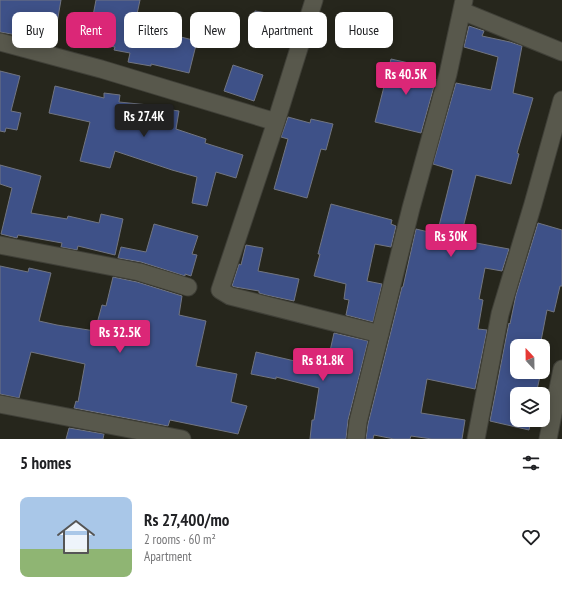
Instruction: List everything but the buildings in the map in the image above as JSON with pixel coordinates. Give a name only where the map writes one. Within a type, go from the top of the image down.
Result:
[{"type":"street","points":[[314,0],[276,122],[220,290],[230,296],[380,334]]},
{"type":"street","points":[[356,439],[358,422],[411,208],[448,74],[463,5],[562,52]]},
{"type":"street","points":[[0,42],[102,69],[276,122]]},
{"type":"street","points":[[476,439],[500,314],[562,100]]},
{"type":"street","points":[[0,246],[139,272],[188,287]]},
{"type":"street","points":[[548,439],[562,369]]},
{"type":"street","points":[[0,404],[182,439]]}]
